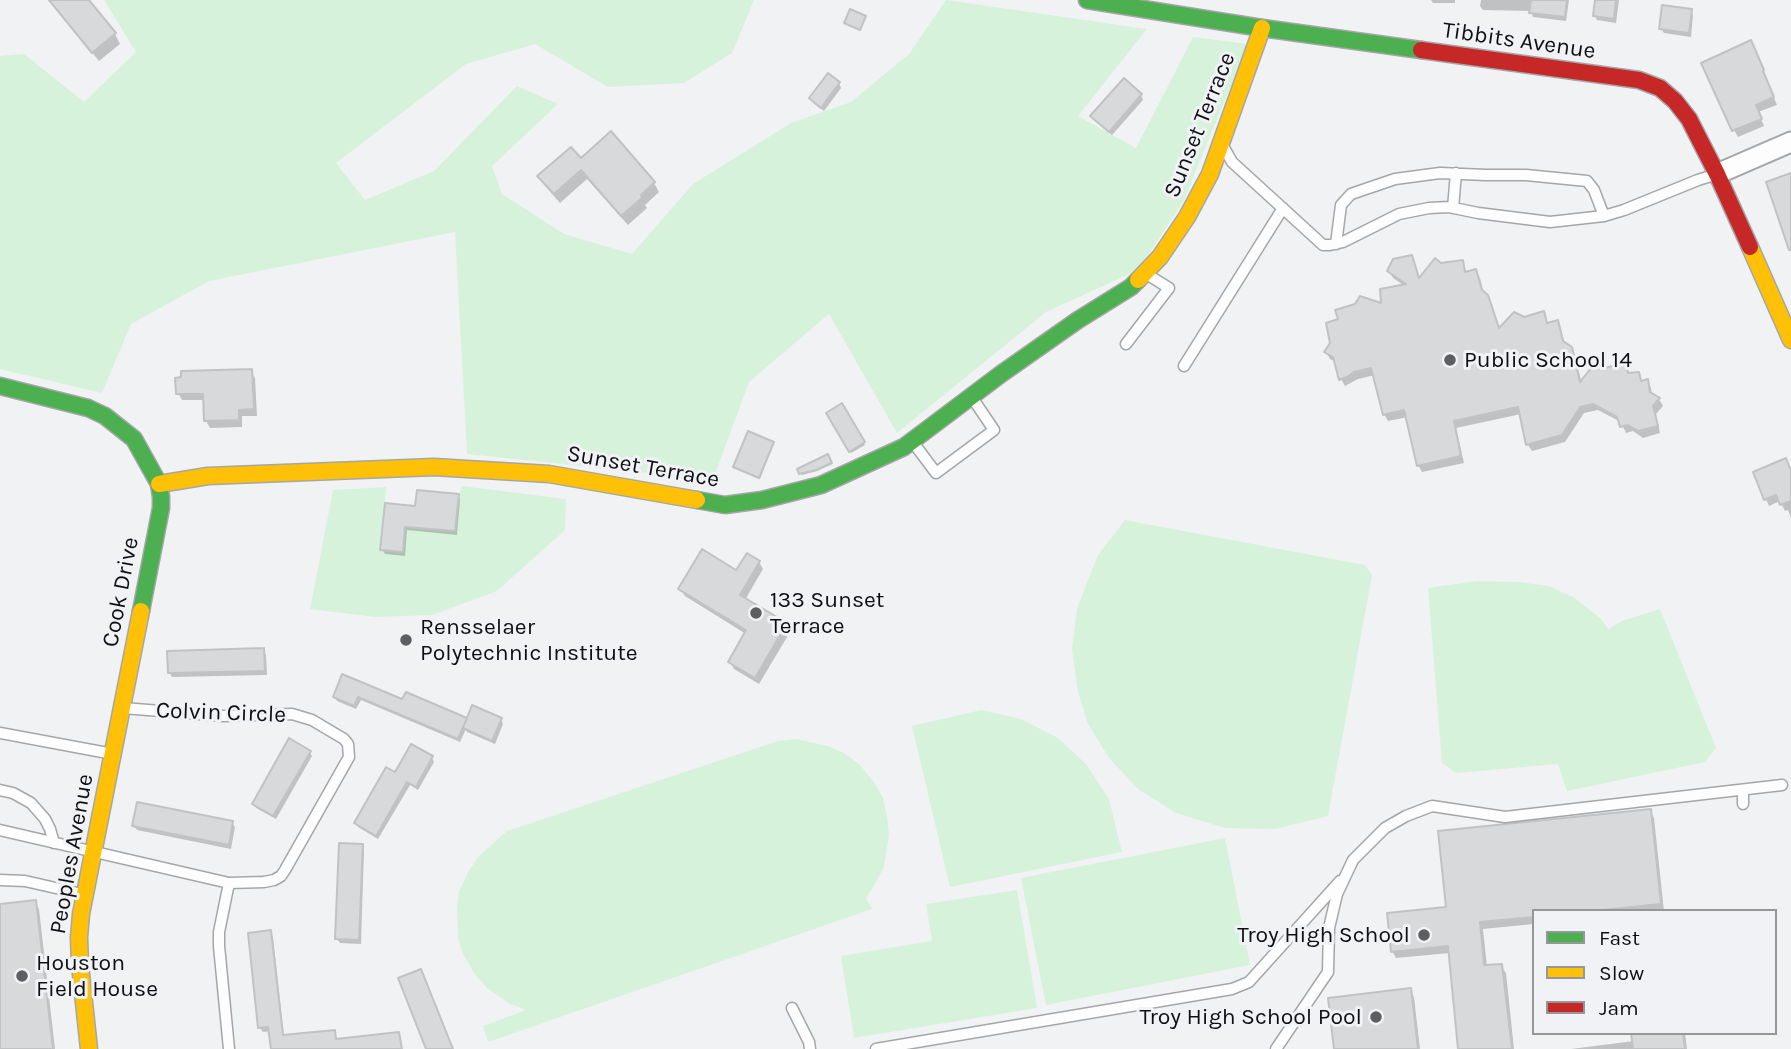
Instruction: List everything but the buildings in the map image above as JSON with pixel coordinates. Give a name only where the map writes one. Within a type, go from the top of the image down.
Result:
[{"type":"street","name":"Tibbits Avenue","points":[[1094,1],[1262,28],[1639,80],[1660,88],[1689,119],[1717,174],[1791,340]]},
{"type":"street","name":"Sunset Terrace","points":[[159,484],[208,476],[434,467],[549,474],[725,505],[762,500],[821,485],[904,447],[1078,320],[1131,287],[1145,273],[1160,257],[1188,217],[1210,174],[1262,28]]},
{"type":"street","points":[[1717,174],[1791,142]]},
{"type":"street","points":[[0,386],[69,402],[105,416],[134,439],[159,484]]},
{"type":"street","name":"Cook Drive","points":[[122,708],[160,508],[159,484]]},
{"type":"street","name":"Peoples Avenue","points":[[89,1049],[80,965],[80,914],[122,708]]},
{"type":"lane","points":[[1221,143],[1232,162],[1323,245],[1336,244],[1399,214],[1429,208],[1453,208],[1550,222],[1604,216],[1717,174]]},
{"type":"lane","points":[[1336,244],[1341,205],[1351,194],[1395,180],[1440,173],[1525,175],[1587,181],[1594,190],[1604,216]]},
{"type":"lane","points":[[1453,208],[1456,173]]},
{"type":"lane","points":[[1184,366],[1283,208]]},
{"type":"lane","points":[[1126,344],[1169,288],[1145,273]]},
{"type":"lane","points":[[912,441],[936,473],[994,430],[971,396]]},
{"type":"lane","name":"Colvin Circle","points":[[0,830],[229,883],[274,880],[281,876],[349,757],[348,744],[335,733],[312,720],[292,714],[223,716],[122,708]]},
{"type":"lane","points":[[0,733],[113,754]]},
{"type":"lane","points":[[1276,1049],[1328,972],[1329,928],[1337,894],[1353,860],[1385,828],[1406,816],[1432,806],[1505,817],[1782,785]]},
{"type":"lane","points":[[0,790],[13,793],[31,803],[45,819],[54,843]]},
{"type":"lane","points":[[1743,790],[1743,804]]},
{"type":"lane","points":[[876,1049],[1232,989],[1249,982],[1347,873]]},
{"type":"lane","points":[[0,880],[25,881],[85,895]]},
{"type":"lane","points":[[229,883],[219,932],[219,946],[229,1049]]},
{"type":"lane","points":[[792,1008],[810,1049]]},
{"type":"green space","points":[[104,0],[754,0],[732,53],[684,83],[608,87],[535,44],[466,64],[336,163],[365,200],[434,171],[517,86],[558,104],[492,166],[502,194],[564,234],[632,254],[693,184],[791,123],[851,102],[909,54],[946,0],[1147,29],[1078,116],[1136,148],[1193,37],[1248,44],[1183,202],[1138,270],[1046,312],[897,433],[829,314],[749,382],[710,488],[649,473],[467,454],[455,232],[209,281],[131,324],[102,393],[0,369],[0,56],[24,54],[84,102],[136,52]]},
{"type":"green space","points":[[462,486],[566,499],[565,530],[497,591],[432,615],[375,617],[310,609],[333,490],[386,487],[381,549],[403,552],[407,511],[419,528],[455,531]]},
{"type":"green space","points":[[1125,520],[1365,565],[1372,575],[1328,816],[1275,829],[1225,828],[1176,813],[1138,789],[1109,758],[1088,724],[1078,692],[1072,649],[1077,608],[1098,555]]},
{"type":"green space","points":[[1477,581],[1549,586],[1575,598],[1602,620],[1608,629],[1622,621],[1660,609],[1716,748],[1705,762],[1567,791],[1558,764],[1456,773],[1442,763],[1428,588]]},
{"type":"green space","points":[[981,710],[1021,719],[1058,738],[1086,764],[1109,799],[1122,852],[950,887],[912,726]]},
{"type":"green space","points":[[796,739],[828,746],[844,753],[860,765],[883,798],[889,835],[884,867],[866,898],[872,909],[488,1042],[483,1026],[526,1010],[510,1004],[487,988],[463,954],[458,938],[459,892],[478,857],[507,831],[778,741]]},
{"type":"green space","points":[[1225,838],[1250,965],[1046,1005],[1021,878]]},
{"type":"green space","points":[[1017,890],[1037,1008],[854,1038],[841,956],[932,941],[926,904]]},
{"type":"traffic: fast","points":[[1087,0],[1421,50]]},
{"type":"traffic: fast","points":[[697,500],[725,505],[762,500],[821,485],[904,447],[1001,374],[1138,280]]},
{"type":"traffic: fast","points":[[0,386],[88,408],[105,416],[134,439],[159,484],[161,497],[141,611]]},
{"type":"traffic: slow","points":[[1138,280],[1160,257],[1187,217],[1210,174],[1262,28]]},
{"type":"traffic: slow","points":[[1750,247],[1791,340]]},
{"type":"traffic: slow","points":[[159,484],[208,476],[434,467],[549,474],[697,500]]},
{"type":"traffic: slow","points":[[89,1049],[80,965],[81,914],[141,611]]},
{"type":"traffic: jam","points":[[1421,50],[1639,80],[1660,88],[1689,119],[1750,247]]},
{"type":"place","name":"Public School 14","points":[[1450,360]]},
{"type":"place","name":"133 Sunset Terrace","points":[[756,613]]},
{"type":"place","name":"Rensselaer Polytechnic Institute","points":[[406,640]]},
{"type":"place","name":"Troy High School","points":[[1424,935]]},
{"type":"place","name":"Houston Field House","points":[[22,976]]},
{"type":"place","name":"Troy High School Pool","points":[[1376,1017]]}]
